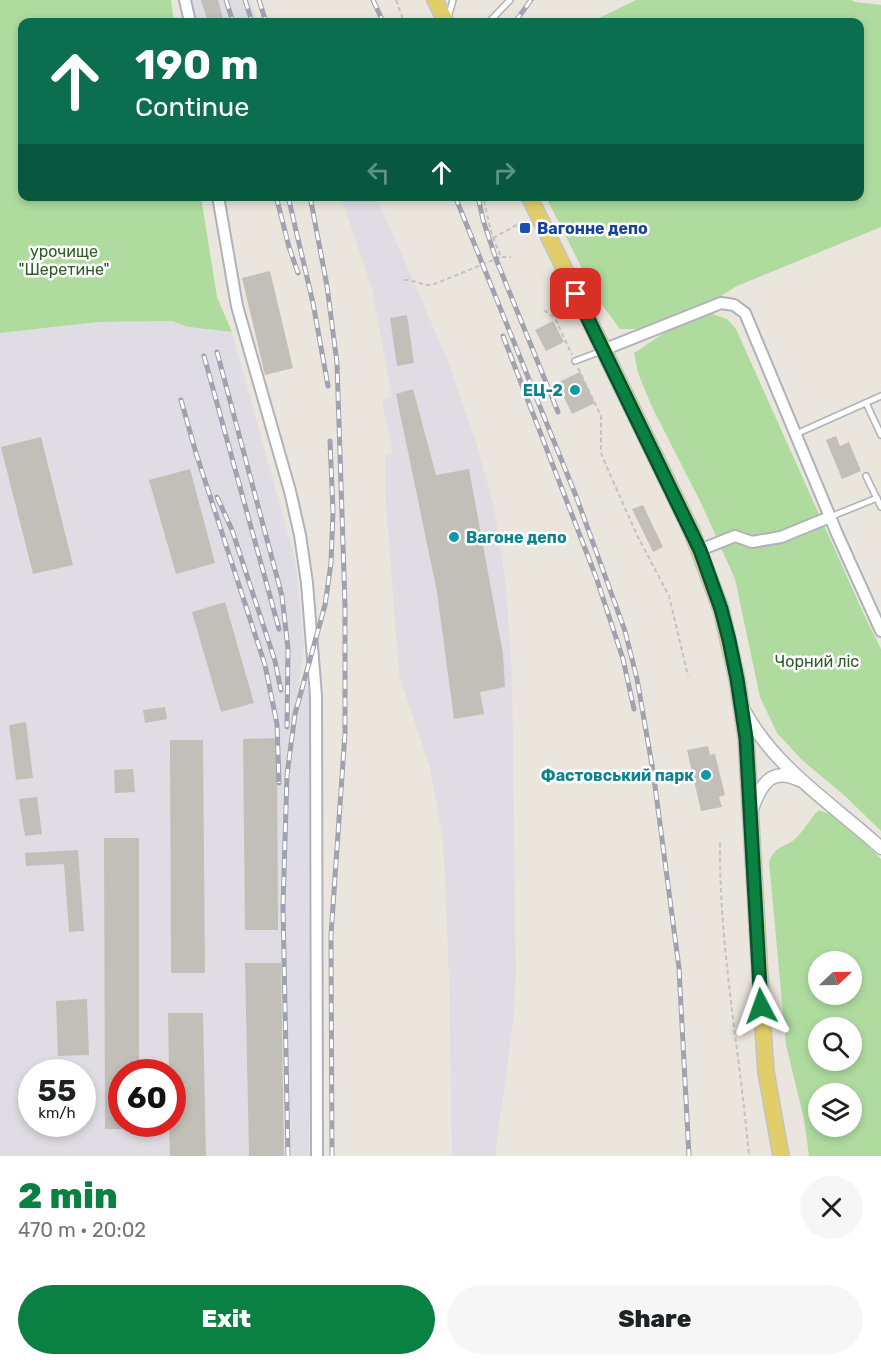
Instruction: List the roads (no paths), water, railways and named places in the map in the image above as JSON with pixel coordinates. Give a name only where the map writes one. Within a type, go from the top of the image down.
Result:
[{"type":"main road","points":[[435,0],[444,18]]},
{"type":"main road","points":[[531,201],[700,550],[721,609],[742,708],[751,813],[764,1039],[770,1095],[781,1156]]},
{"type":"street","points":[[185,0],[189,18]]},
{"type":"street","points":[[219,201],[237,306],[246,344],[290,491],[300,535],[307,583],[316,696],[317,1156]]},
{"type":"street","points":[[603,350],[721,303],[734,305],[745,313],[830,517],[881,631]]},
{"type":"street","points":[[700,550],[735,537],[752,542],[781,537],[830,517]]},
{"type":"street","points":[[742,708],[752,726],[776,758],[881,848]]},
{"type":"street","points":[[751,813],[758,790],[774,777],[792,776],[805,782]]},
{"type":"lane","points":[[447,18],[453,0]]},
{"type":"lane","points":[[493,18],[510,0]]},
{"type":"lane","points":[[575,361],[603,350]]},
{"type":"lane","points":[[796,434],[881,396]]},
{"type":"lane","points":[[866,403],[881,435]]},
{"type":"lane","points":[[866,476],[881,507]]},
{"type":"lane","points":[[830,517],[877,498]]},
{"type":"railway","points":[[226,0],[232,18]]},
{"type":"railway","points":[[245,0],[251,18]]},
{"type":"railway","points":[[259,0],[265,18]]},
{"type":"railway","points":[[373,0],[381,18]]},
{"type":"railway","points":[[518,18],[531,0]]},
{"type":"railway","points":[[277,201],[298,273]]},
{"type":"railway","points":[[289,201],[313,303],[328,386]]},
{"type":"railway","points":[[311,201],[327,286],[337,363],[345,605],[345,733],[331,935],[332,1156]]},
{"type":"railway","points":[[457,201],[576,496],[625,631],[637,679],[653,771],[679,968],[689,1156]]},
{"type":"railway","points":[[479,201],[496,259],[558,412]]},
{"type":"railway","points":[[503,336],[596,577],[623,659],[634,709]]},
{"type":"railway","points":[[217,352],[282,596],[288,649],[287,727]]},
{"type":"railway","points":[[204,356],[279,629]]},
{"type":"railway","points":[[181,400],[265,665],[277,724],[279,783]]},
{"type":"railway","points":[[288,1156],[283,906],[287,775],[295,714],[325,605],[331,563],[333,512],[330,441]]},
{"type":"railway","points":[[217,497],[232,530],[275,661],[281,690]]},
{"type":"place","name":"Вагонне депо","points":[[525,228]]},
{"type":"place","name":"ЕЦ-2","points":[[575,390]]},
{"type":"place","name":"Вагоне депо","points":[[454,537]]},
{"type":"place","name":"Фастовський парк","points":[[706,775]]},
{"type":"park label","name":"урочище \"Шеретине\"","points":[[64,260]]},
{"type":"park label","name":"Чорний ліс","points":[[817,661]]}]
